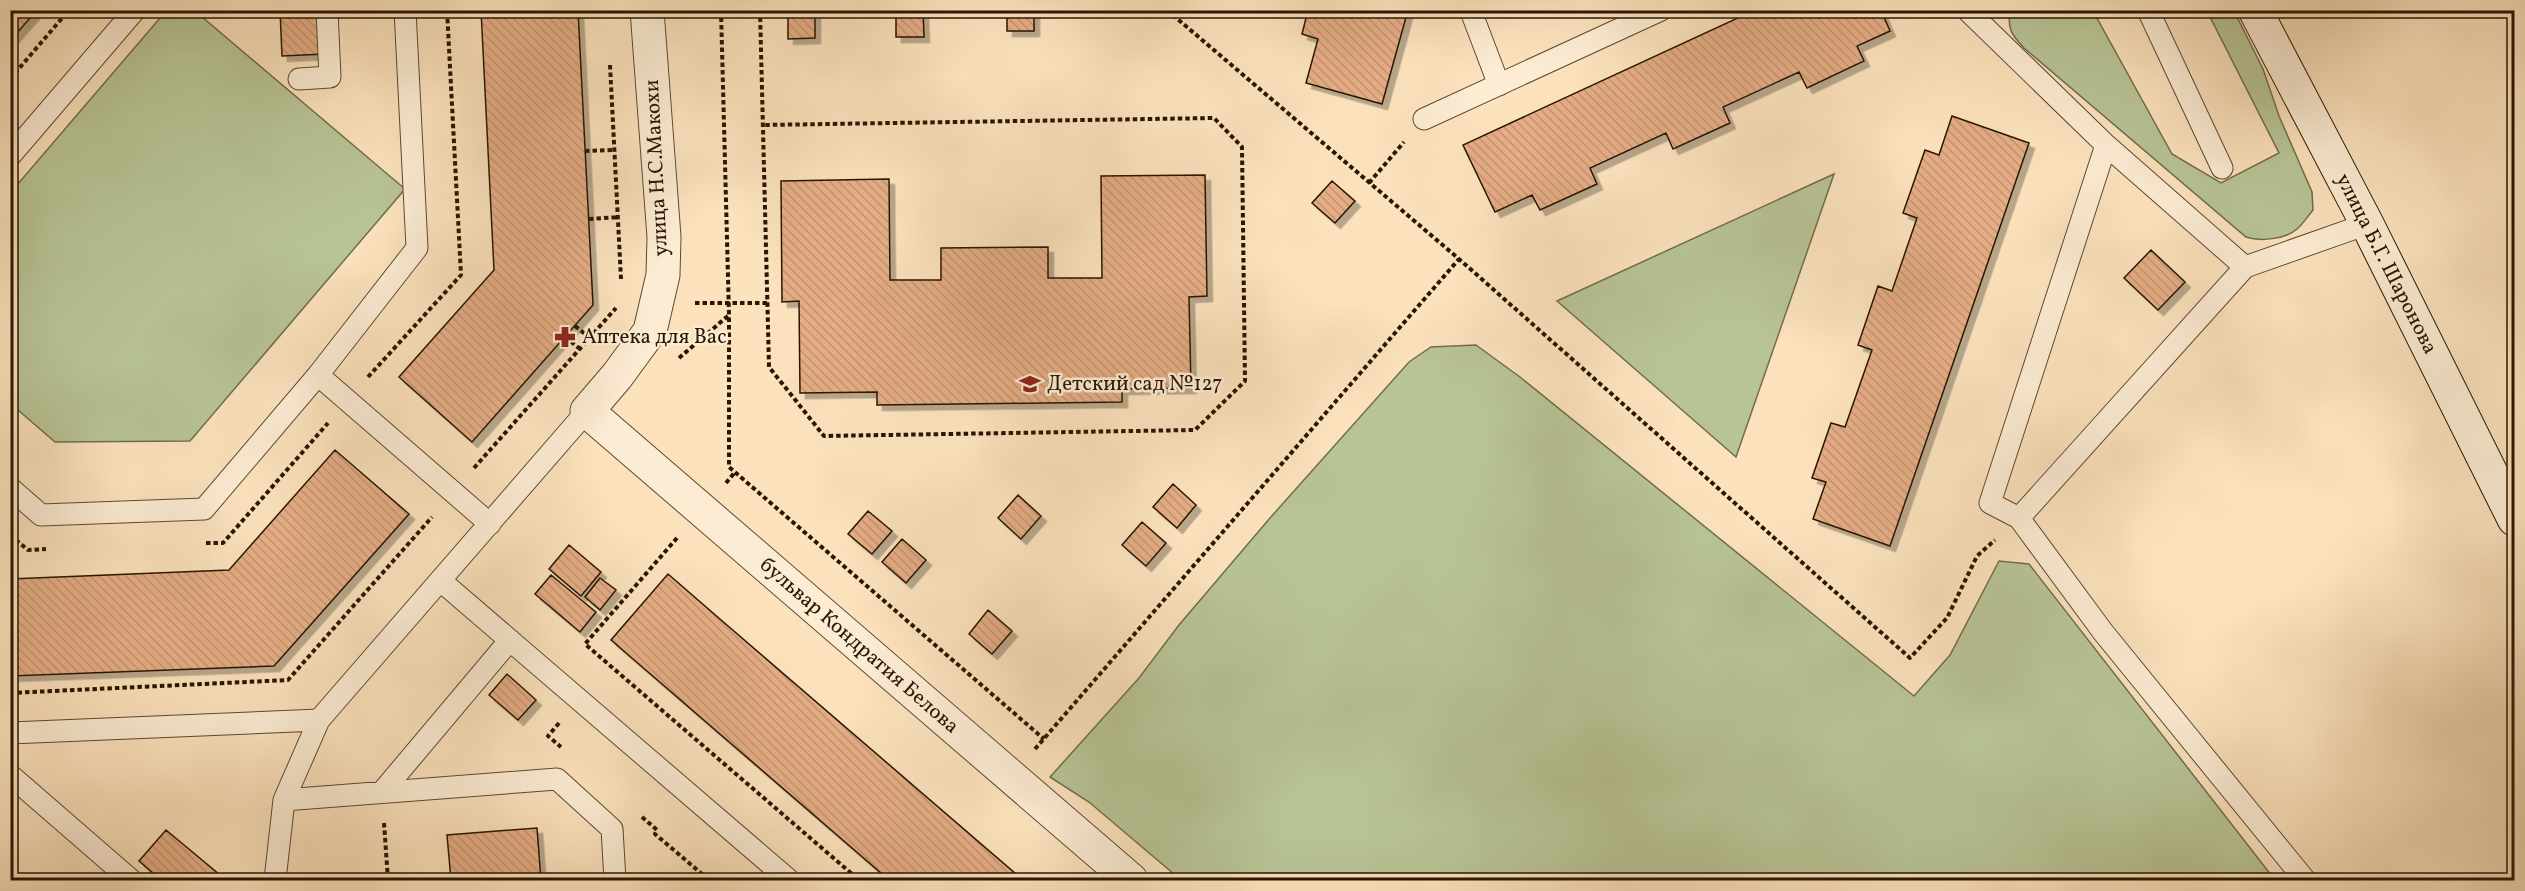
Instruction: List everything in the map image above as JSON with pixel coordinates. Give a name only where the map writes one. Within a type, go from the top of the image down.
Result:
[{"type":"street","name":"улица Н.С.Макохи","points":[[587,411],[617,376],[650,331],[663,275],[664,237],[647,10]]},
{"type":"street","name":"улица Б.Г. Шаронова","points":[[2256,10],[2367,224],[2514,519]]},
{"type":"street","name":"бульвар Кондратия Белова","points":[[587,411],[1131,880]]},
{"type":"lane","points":[[10,156],[135,10]]},
{"type":"lane","points":[[299,79],[330,78],[327,10]]},
{"type":"lane","points":[[10,488],[41,515],[204,509],[318,375],[417,248],[405,10]]},
{"type":"lane","points":[[1473,10],[1472,14],[1499,85]]},
{"type":"lane","points":[[1424,119],[1661,10]]},
{"type":"lane","points":[[1966,10],[2106,145],[2245,267]]},
{"type":"lane","points":[[2148,10],[2222,168]]},
{"type":"lane","points":[[2106,145],[1990,503],[2019,518],[2103,632],[2305,880]]},
{"type":"lane","points":[[2019,518],[2245,267],[2367,224]]},
{"type":"lane","points":[[318,375],[490,524]]},
{"type":"lane","points":[[275,880],[284,800],[320,720],[587,411]]},
{"type":"lane","points":[[441,581],[789,880]]},
{"type":"lane","points":[[382,792],[510,640]]},
{"type":"lane","points":[[10,733],[320,720]]},
{"type":"lane","points":[[10,775],[131,880]]},
{"type":"lane","points":[[284,800],[557,779],[612,829],[615,880]]},
{"type":"path","points":[[10,79],[69,10]]},
{"type":"path","points":[[378,384],[369,376],[460,275],[447,10]]},
{"type":"path","points":[[721,10],[729,315],[729,467],[1044,739]]},
{"type":"path","points":[[760,10],[769,367],[824,436],[1195,430],[1245,381],[1242,147],[1214,118],[763,125]]},
{"type":"path","points":[[1167,10],[1459,259],[1910,658],[1947,618],[1977,556],[2019,518]]},
{"type":"path","points":[[610,57],[622,289]]},
{"type":"path","points":[[1369,183],[1424,119]]},
{"type":"path","points":[[585,151],[615,150]]},
{"type":"path","points":[[589,219],[618,217]]},
{"type":"path","points":[[1011,777],[1459,259]]},
{"type":"path","points":[[465,461],[474,469],[622,301]]},
{"type":"path","points":[[575,326],[590,338]]},
{"type":"path","points":[[565,337],[580,349]]},
{"type":"path","points":[[223,543],[328,423],[337,431]]},
{"type":"path","points":[[10,693],[288,680],[433,516],[424,508]]},
{"type":"path","points":[[681,534],[585,644],[859,880]]},
{"type":"path","points":[[10,535],[28,550]]},
{"type":"path","points":[[382,792],[388,880]]},
{"type":"green space","points":[[166,11],[195,11],[405,189],[190,441],[55,442],[11,404],[11,192]]},
{"type":"green space","points":[[2010,11],[2093,11],[2172,154],[2221,183],[2279,153],[2207,11],[2234,11],[2263,69],[2279,116],[2312,192],[2313,210],[2299,227],[2286,235],[2265,239],[2246,237],[2024,48],[2011,31]]},
{"type":"green space","points":[[1834,174],[1736,457],[1557,301]]},
{"type":"green space","points":[[1476,345],[1520,377],[1914,696],[1950,655],[1999,561],[2029,564],[2275,880],[1181,880],[1089,802],[1050,777],[1139,678],[1179,625],[1270,518],[1409,362],[1431,347]]},
{"type":"building","points":[[10,10],[37,10],[10,41]]},
{"type":"building","points":[[280,10],[323,10],[325,54],[282,56]]},
{"type":"building","points":[[481,10],[578,10],[593,305],[472,442],[399,377],[494,270]]},
{"type":"building","points":[[788,10],[815,10],[815,38],[788,39]]},
{"type":"building","points":[[896,10],[923,10],[924,37],[896,37]]},
{"type":"building","points":[[1007,10],[1034,10],[1034,31],[1007,31]]},
{"type":"building","points":[[1308,10],[1408,10],[1382,104],[1306,83],[1318,39],[1302,34]]},
{"type":"building","points":[[1755,10],[1881,10],[1890,31],[1857,46],[1864,61],[1807,88],[1799,72],[1723,107],[1730,123],[1673,149],[1666,133],[1590,168],[1597,184],[1540,210],[1532,195],[1495,212],[1463,145]]},
{"type":"building","points":[[1952,116],[2029,143],[1890,546],[1813,519],[1826,482],[1812,478],[1831,423],[1845,427],[1872,350],[1858,345],[1878,286],[1892,291],[1917,218],[1903,213],[1925,150],[1939,155]]},
{"type":"building","points":[[1205,175],[1207,296],[1189,297],[1191,388],[1122,389],[1122,402],[877,405],[877,392],[800,393],[799,301],[782,302],[781,181],[889,179],[890,280],[941,280],[941,248],[1048,247],[1048,278],[1102,278],[1101,176]]},
{"type":"building","points":[[1332,181],[1355,201],[1335,223],[1312,203]]},
{"type":"building","points":[[2151,250],[2185,282],[2158,310],[2124,278]]},
{"type":"building","points":[[335,450],[409,514],[274,666],[10,676],[10,579],[229,570]]},
{"type":"building","points":[[1173,484],[1196,505],[1177,528],[1153,507]]},
{"type":"building","points":[[1018,495],[1041,516],[1021,539],[998,518]]},
{"type":"building","points":[[868,511],[892,531],[872,554],[848,534]]},
{"type":"building","points":[[1142,522],[1166,543],[1146,566],[1122,545]]},
{"type":"building","points":[[902,539],[926,560],[906,583],[882,562]]},
{"type":"building","points":[[569,545],[601,572],[581,596],[549,569]]},
{"type":"building","points":[[668,574],[1023,880],[889,880],[611,640]]},
{"type":"building","points":[[551,575],[596,612],[580,632],[535,594]]},
{"type":"building","points":[[600,578],[616,590],[600,610],[585,597]]},
{"type":"building","points":[[988,610],[1012,631],[992,654],[969,634]]},
{"type":"building","points":[[507,674],[536,700],[518,720],[489,695]]},
{"type":"building","points":[[537,828],[541,880],[451,880],[447,835]]},
{"type":"building","points":[[166,830],[226,880],[161,880],[139,861]]},
{"type":"place","name":"Аптека для Вас","points":[[565,337]]},
{"type":"place","name":"Детский сад №127","points":[[1030,384]]}]
